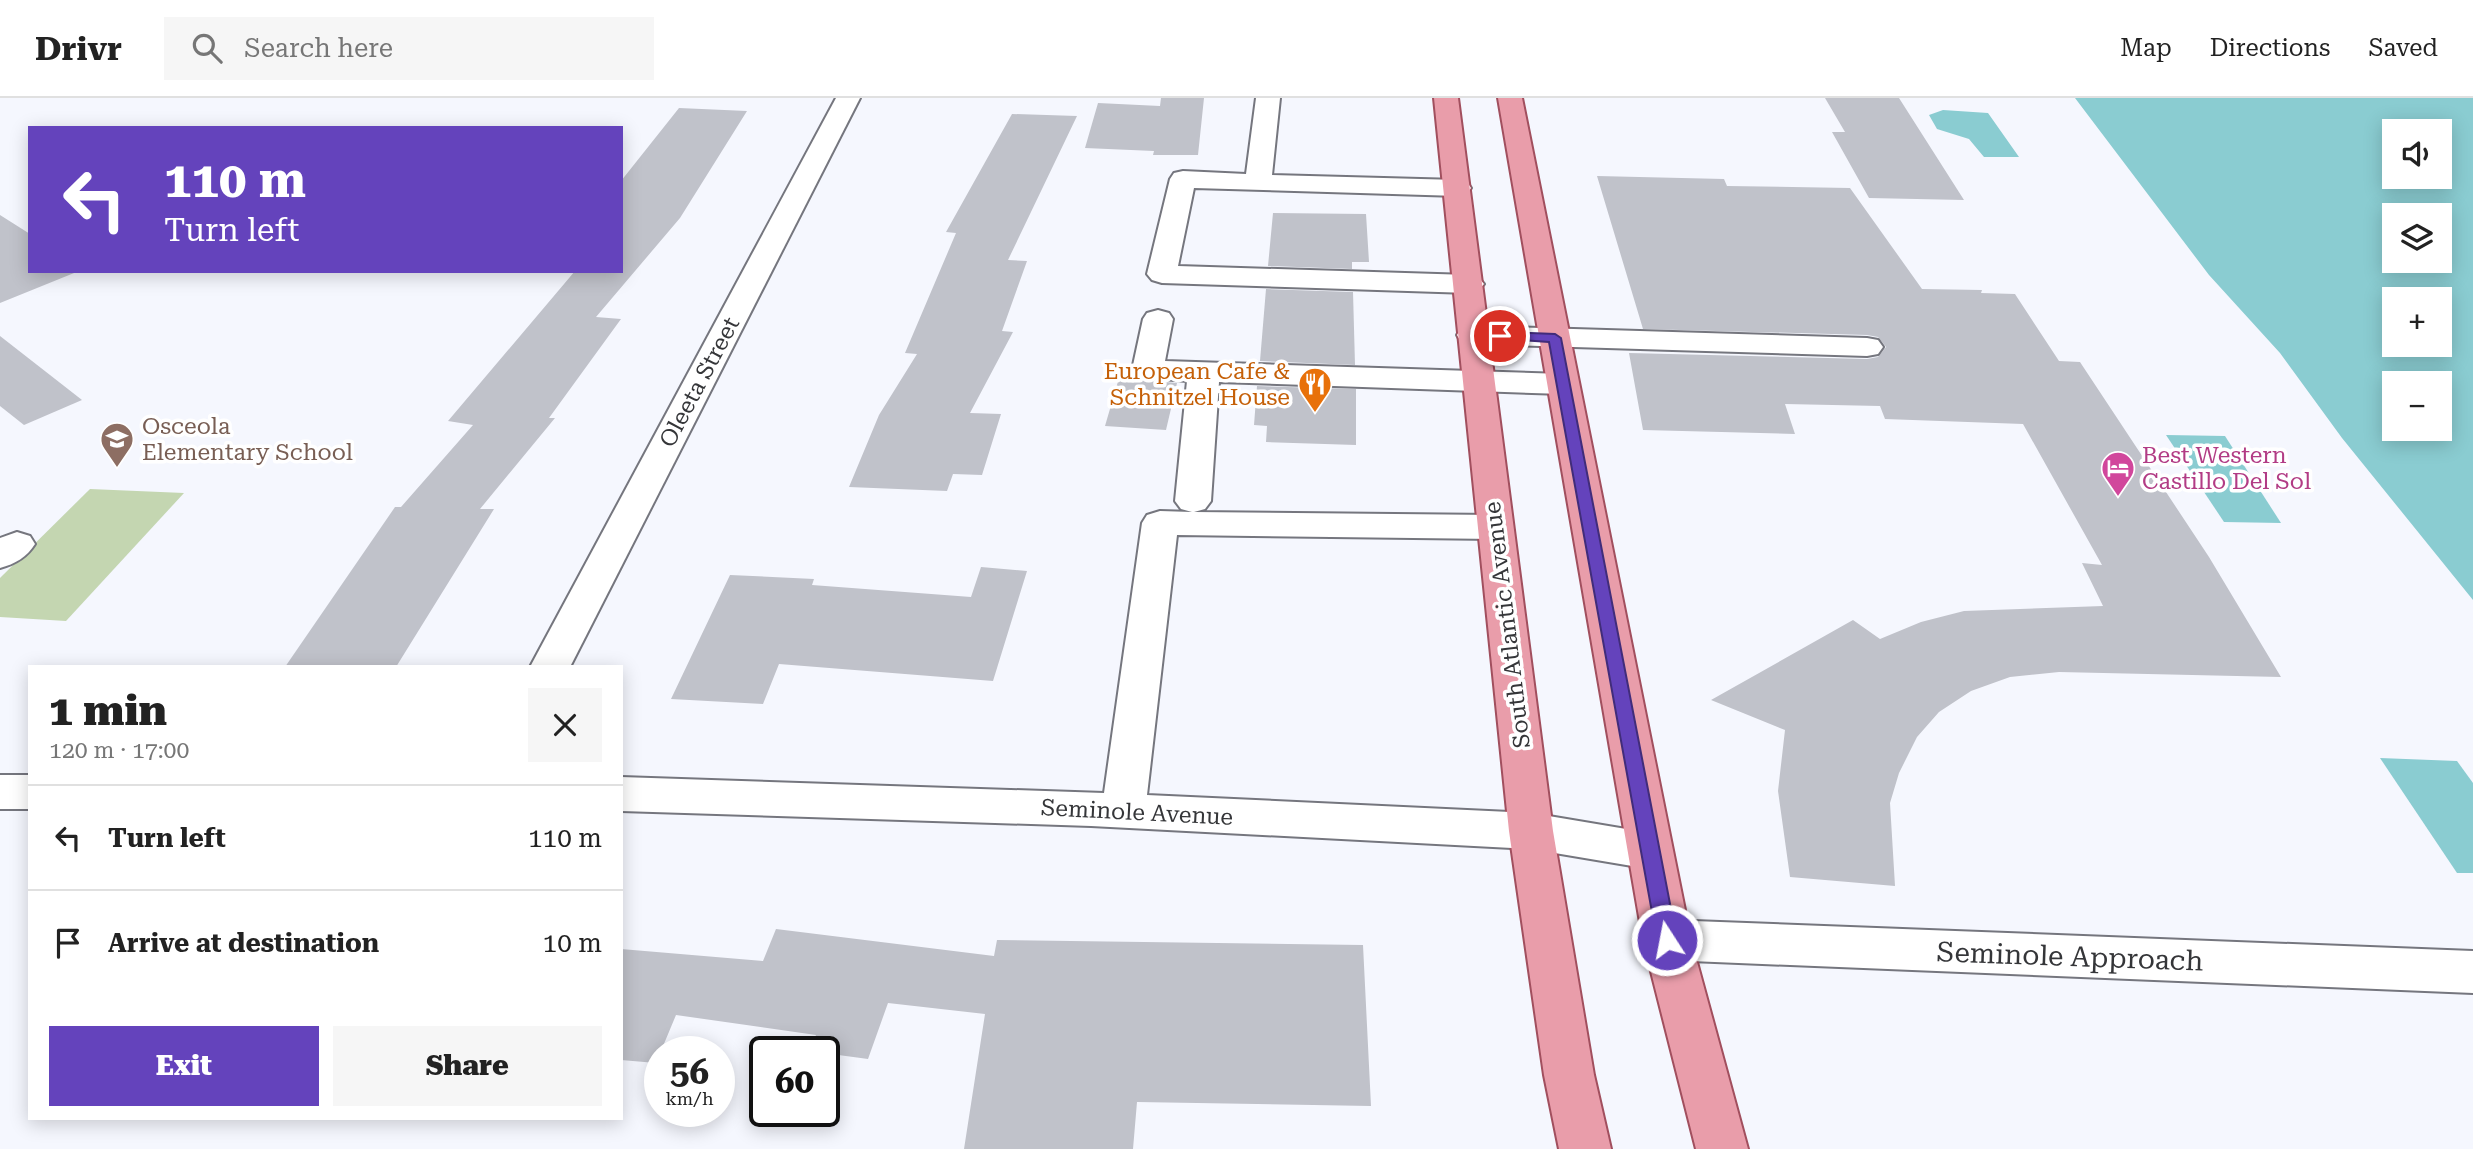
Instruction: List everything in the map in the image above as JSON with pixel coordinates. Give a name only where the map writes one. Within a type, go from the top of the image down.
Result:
[{"type":"main road","name":"South Atlantic Avenue","points":[[1446,98],[1531,831],[1569,1075],[1585,1149]]},
{"type":"main road","points":[[1510,98],[1667,940],[1722,1149]]},
{"type":"street","name":"Oleeta Street","points":[[551,665],[848,98]]},
{"type":"street","points":[[1258,183],[1268,98]]},
{"type":"street","points":[[1458,188],[1183,179],[1162,274],[1469,284]]},
{"type":"street","points":[[1157,318],[1148,370],[1563,384]]},
{"type":"street","points":[[1472,335],[1867,347]]},
{"type":"street","points":[[1193,501],[1204,373]]},
{"type":"street","points":[[1123,811],[1160,523],[1495,527]]},
{"type":"street","points":[[0,792],[28,792]]},
{"type":"street","name":"Seminole Avenue","points":[[623,794],[1123,811],[1531,831],[1650,851]]},
{"type":"street","name":"Seminole Approach","points":[[1667,940],[2473,972]]},
{"type":"green space","points":[[90,489],[184,493],[66,621],[0,617],[0,578]]},
{"type":"water","points":[[2075,98],[2473,98],[2473,600],[2342,438],[2280,353],[2209,275]]},
{"type":"water","points":[[1943,110],[1988,113],[2019,157],[1984,157],[1969,139],[1937,129],[1929,115]]},
{"type":"water","points":[[2166,435],[2225,436],[2281,523],[2224,522]]},
{"type":"water","points":[[2380,758],[2457,761],[2473,783],[2473,873],[2457,873]]},
{"type":"building","points":[[1161,98],[1204,98],[1198,155],[1153,155],[1154,151],[1085,148],[1098,103],[1160,106]]},
{"type":"building","points":[[1825,98],[1899,98],[1964,200],[1869,198],[1832,132],[1845,132]]},
{"type":"building","points":[[679,108],[747,111],[680,218],[596,317],[621,319],[549,418],[555,418],[480,509],[494,509],[397,665],[286,665],[395,507],[401,507],[473,425],[448,421],[573,273],[623,273],[623,178]]},
{"type":"building","points":[[1012,114],[1077,116],[1008,260],[1027,261],[1002,331],[1013,332],[970,413],[1001,414],[982,475],[953,474],[947,491],[849,487],[879,415],[917,354],[905,353],[956,233],[946,232]]},
{"type":"building","points":[[1597,176],[1724,179],[1727,186],[1850,188],[1922,289],[1982,290],[1981,293],[2015,294],[2059,361],[2080,362],[2209,557],[2281,677],[2059,672],[2010,677],[1971,691],[1939,712],[1917,737],[1899,773],[1890,803],[1895,886],[1790,877],[1778,791],[1785,730],[1711,700],[1853,620],[1880,639],[1921,622],[1964,611],[2103,606],[2082,563],[2102,565],[2023,424],[1885,419],[1880,406],[1785,404],[1795,434],[1643,430],[1629,353],[1867,359],[1878,357],[1886,347],[1878,337],[1867,335],[1643,329]]},
{"type":"building","points":[[1273,213],[1366,214],[1369,262],[1352,262],[1352,269],[1268,266]]},
{"type":"building","points":[[0,215],[28,233],[28,273],[74,273],[0,303]]},
{"type":"building","points":[[1266,289],[1353,292],[1355,365],[1260,361]]},
{"type":"building","points":[[0,336],[82,400],[24,425],[0,406]]},
{"type":"building","points":[[1119,378],[1177,383],[1166,430],[1105,426]]},
{"type":"building","name":"European Cafe & Schnitzel House","points":[[1257,386],[1356,389],[1356,445],[1266,442],[1267,426],[1254,425]]},
{"type":"building","points":[[981,567],[1027,571],[993,681],[779,664],[763,704],[671,699],[730,575],[814,579],[812,585],[971,597]]},
{"type":"building","points":[[776,929],[994,956],[997,940],[1363,945],[1371,1106],[1137,1102],[1133,1149],[964,1149],[985,1014],[888,1003],[868,1059],[840,1055],[840,1036],[816,1036],[676,1015],[667,1036],[644,1036],[644,1062],[623,1060],[623,949],[763,961]]},
{"type":"place","name":"European Cafe & Schnitzel House","points":[[1315,414]]},
{"type":"place","name":"Osceola Elementary School","points":[[117,469]]},
{"type":"place","name":"Best Western Castillo Del Sol","points":[[2118,498]]},
{"type":"route","points":[[1500,336],[1555,338],[1667,940]]}]
